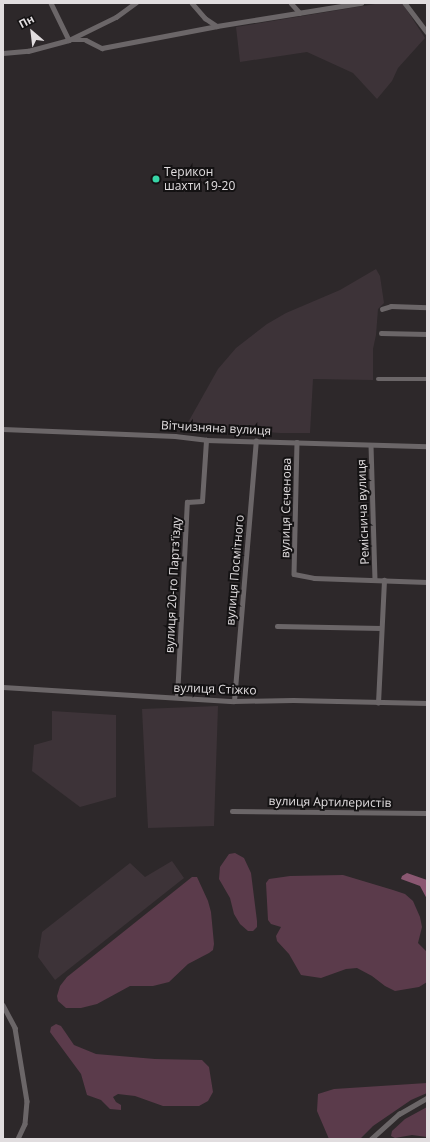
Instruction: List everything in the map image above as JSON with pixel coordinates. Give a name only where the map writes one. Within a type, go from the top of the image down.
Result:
[{"type":"street","points":[[51,3],[69,40]]},
{"type":"street","points":[[3,53],[28,51],[69,40],[116,17],[135,3]]},
{"type":"street","points":[[192,3],[205,18],[217,26]]},
{"type":"street","points":[[291,3],[300,13]]},
{"type":"street","points":[[69,40],[86,40],[102,48],[343,4],[361,3]]},
{"type":"street","points":[[405,3],[427,32]]},
{"type":"street","points":[[382,309],[391,306],[427,307]]},
{"type":"street","points":[[381,333],[427,334]]},
{"type":"street","points":[[378,379],[427,379]]},
{"type":"street","name":"Вітчизняна вулиця","points":[[3,429],[175,436],[206,440],[427,446]]},
{"type":"street","name":"вулиця 20-го Партз'їзду","points":[[177,697],[187,502],[202,501],[206,440]]},
{"type":"street","name":"вулиця Посмітного","points":[[234,702],[256,441]]},
{"type":"street","name":"вулиця Сєченова","points":[[297,442],[294,574],[314,578],[375,580]]},
{"type":"street","name":"Реміснича вулиця","points":[[371,445],[375,580]]},
{"type":"street","points":[[375,580],[427,582]]},
{"type":"street","points":[[378,703],[384,580]]},
{"type":"street","points":[[277,626],[381,628]]},
{"type":"street","name":"вулиця Стіжко","points":[[3,687],[177,697],[234,702],[293,700],[427,703]]},
{"type":"street","name":"вулиця Артилеристів","points":[[232,811],[427,813]]},
{"type":"street","points":[[3,1005],[14,1028],[27,1101],[25,1124],[18,1138]]},
{"type":"street","points":[[371,1139],[399,1114],[427,1098]]},
{"type":"shaded area","points":[[381,3],[403,4],[425,38],[398,68],[392,81],[377,99],[353,73],[307,52],[240,62],[236,27]]},
{"type":"shaded area","points":[[376,269],[380,276],[384,303],[378,309],[376,335],[373,349],[373,380],[313,379],[310,433],[280,433],[186,426],[218,369],[236,348],[267,324],[286,313],[340,290]]},
{"type":"shaded area","points":[[218,706],[214,826],[148,828],[142,709]]},
{"type":"shaded area","points":[[52,711],[116,715],[116,797],[80,807],[32,771],[34,745],[52,740]]},
{"type":"shaded area","points":[[235,853],[244,858],[251,873],[257,921],[257,927],[253,931],[248,931],[240,924],[234,914],[230,898],[219,879],[220,867],[229,854]]},
{"type":"shaded area","points":[[172,861],[184,878],[55,980],[38,957],[42,932],[130,863],[145,877]]},
{"type":"shaded area","points":[[407,873],[427,880],[427,899],[420,886],[401,879],[402,876]]},
{"type":"shaded area","points":[[343,875],[405,894],[413,901],[420,917],[422,927],[418,943],[427,952],[427,982],[419,987],[395,991],[357,968],[346,969],[321,978],[301,975],[289,954],[277,941],[276,936],[281,927],[271,924],[268,920],[266,883],[269,879],[290,876]]},
{"type":"shaded area","points":[[192,877],[197,877],[208,901],[211,912],[214,944],[213,950],[188,964],[169,982],[153,986],[130,986],[97,1004],[81,1008],[66,1008],[58,1001],[57,996],[60,986],[67,977]]},
{"type":"shaded area","points":[[56,1024],[61,1026],[74,1045],[96,1054],[155,1059],[202,1060],[209,1067],[213,1092],[208,1101],[199,1106],[163,1106],[135,1096],[118,1094],[113,1097],[116,1102],[121,1105],[121,1110],[110,1109],[101,1100],[87,1095],[81,1074],[50,1032],[51,1027]]},
{"type":"shaded area","points":[[427,1083],[427,1093],[411,1100],[373,1126],[360,1139],[329,1139],[317,1111],[318,1094],[334,1089]]},
{"type":"shaded area","points":[[427,1107],[427,1137],[412,1135],[395,1138],[391,1136],[392,1131],[405,1119]]},
{"type":"place","name":"Терикон шахти 19-20","points":[[156,179]]}]
